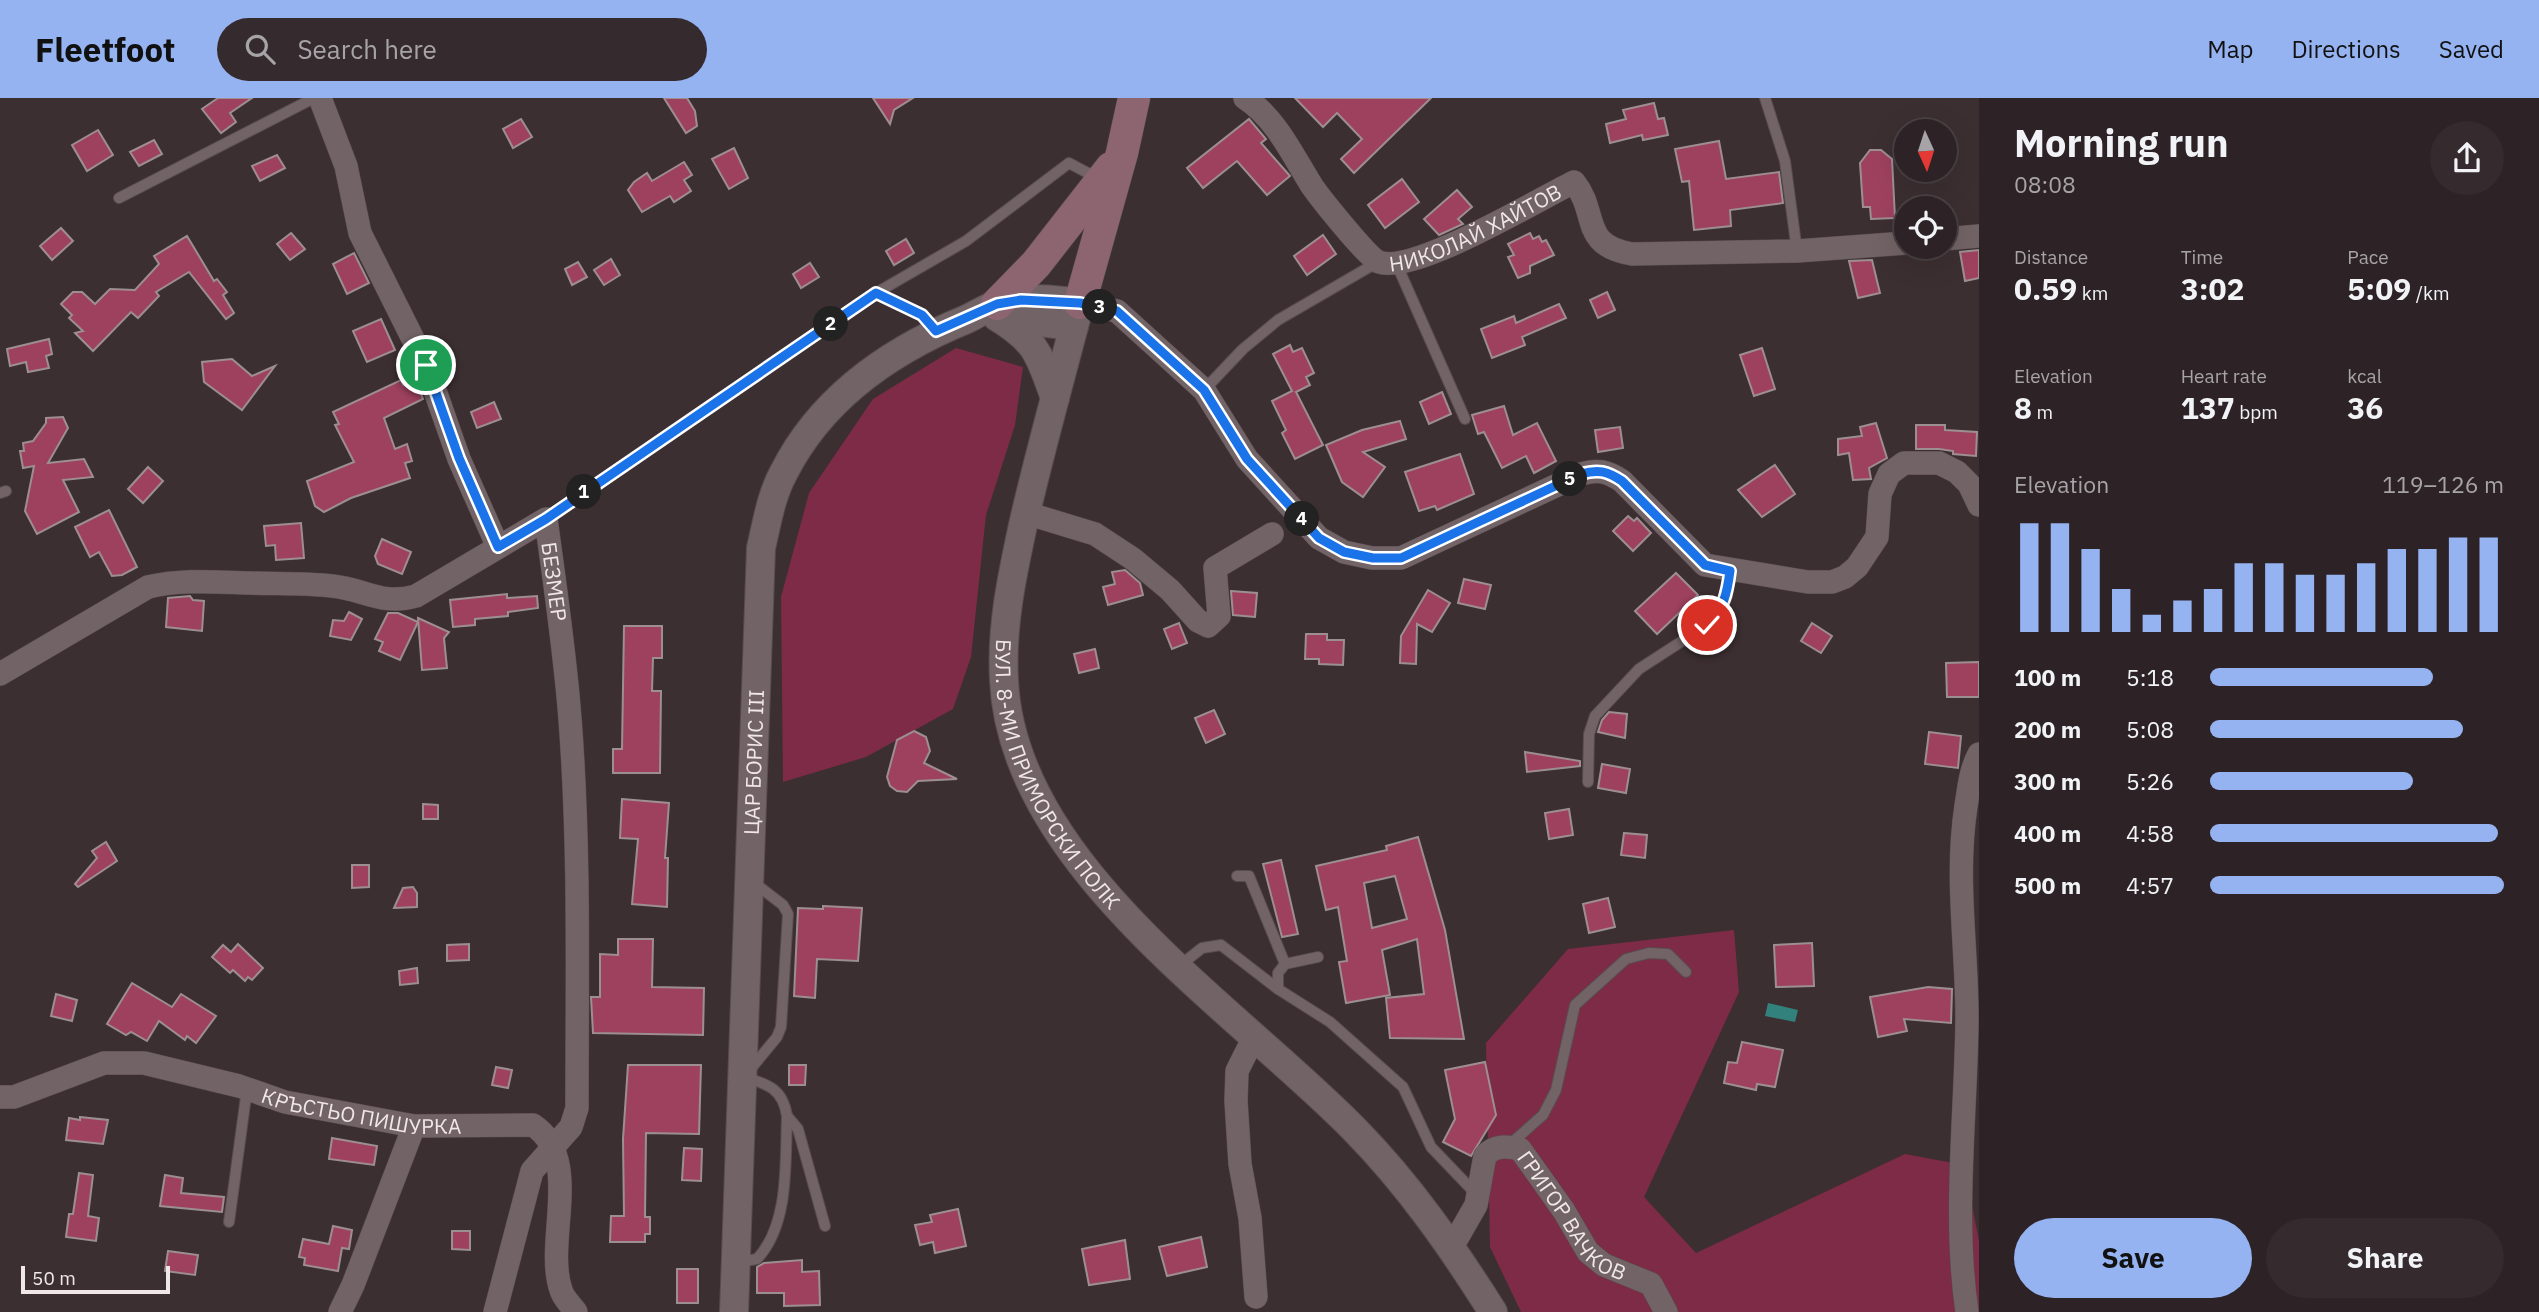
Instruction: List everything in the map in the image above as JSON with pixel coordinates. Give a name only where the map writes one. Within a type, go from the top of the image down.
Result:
[{"type":"main road","name":"БУЛ. 8-МИ ПРИМОРСКИ ПОЛК","points":[[1077,314],[1122,153],[1133,98]]},
{"type":"main road","points":[[990,312],[1037,264],[1122,153]]},
{"type":"street","points":[[320,98],[346,166],[360,233],[426,365],[459,458],[498,547]]},
{"type":"street","name":"НИКОЛАЙ ХАЙТОВ","points":[[1245,98],[1257,106],[1278,132],[1319,196],[1387,263],[1428,257],[1574,182],[1585,196],[1587,218],[1595,236],[1614,251],[1632,254],[1797,251],[1894,244]]},
{"type":"street","points":[[1957,238],[1979,236]]},
{"type":"street","name":"ЦАР БОРИС III","points":[[734,1312],[761,548],[782,473],[802,441],[843,391],[893,356],[936,331],[990,312],[1044,299],[1077,314]]},
{"type":"street","points":[[1077,314],[1117,311],[1204,390],[1247,459],[1319,538],[1344,552],[1373,558],[1401,558],[1581,474],[1595,470],[1609,473],[1622,481],[1705,565],[1808,582],[1832,582],[1845,577],[1857,567],[1877,537],[1880,494],[1889,474],[1904,463],[1940,463],[1957,472],[1969,484],[1979,505]]},
{"type":"street","points":[[990,312],[1031,341],[1039,353],[1055,398]]},
{"type":"street","name":"БУЛ. 8-МИ ПРИМОРСКИ ПОЛК","points":[[1077,314],[1026,513],[1004,634],[1004,682],[1009,725],[1027,775],[1087,871],[1131,924],[1355,1130],[1409,1190],[1452,1247],[1493,1312]]},
{"type":"street","points":[[1026,513],[1095,534],[1142,566],[1170,590],[1200,624],[1208,626],[1219,616],[1215,568],[1272,534]]},
{"type":"street","name":"БЕЗМЕР","points":[[0,674],[148,587],[172,581],[322,585],[397,601],[416,596],[546,519],[565,658],[578,899],[577,1108],[571,1127],[554,1150],[532,1171],[495,1312]]},
{"type":"street","points":[[1967,1312],[1959,1258],[1967,988],[1960,914],[1962,837],[1972,767],[1979,754]]},
{"type":"street","points":[[1960,914],[1979,929]]},
{"type":"street","points":[[1967,988],[1979,944]]},
{"type":"street","points":[[1254,1037],[1237,1071],[1237,1101],[1240,1164],[1250,1218],[1255,1297]]},
{"type":"street","name":"КРЪСТЬО ПИШУРКА","points":[[0,1097],[14,1097],[104,1063],[144,1063],[247,1089],[285,1102],[414,1126],[533,1125],[547,1135],[554,1150]]},
{"type":"street","points":[[340,1312],[414,1126]]},
{"type":"street","name":"ГРИГОР ВАЧКОВ","points":[[1452,1247],[1466,1226],[1477,1195],[1485,1156],[1496,1148],[1508,1146],[1520,1149],[1529,1158],[1588,1252],[1604,1265],[1632,1274],[1651,1284],[1666,1312]]},
{"type":"street","points":[[554,1150],[559,1176],[558,1275],[561,1292],[576,1312]]},
{"type":"lane","points":[[119,198],[314,98]]},
{"type":"lane","points":[[1765,98],[1785,161],[1797,251]]},
{"type":"lane","points":[[546,519],[876,293],[966,241],[1069,163],[1101,181]]},
{"type":"lane","points":[[1204,390],[1243,349],[1278,320],[1387,263],[1465,419]]},
{"type":"lane","points":[[876,293],[922,315],[936,331]]},
{"type":"lane","points":[[1588,782],[1589,734],[1595,716],[1639,669],[1707,625],[1720,613],[1727,596],[1730,571]]},
{"type":"lane","points":[[1237,876],[1250,876],[1285,964]]},
{"type":"lane","points":[[736,1262],[757,1259],[774,1230],[782,1197],[788,1115],[778,1090],[744,1077],[777,1037],[781,1027],[788,922],[783,905],[750,881]]},
{"type":"lane","points":[[1178,967],[1202,948],[1221,945],[1278,989],[1330,1022],[1403,1087],[1431,1147],[1477,1195]]},
{"type":"lane","points":[[1508,1146],[1542,1115],[1556,1090],[1575,1005],[1626,959],[1649,953],[1668,954],[1686,972]]},
{"type":"lane","points":[[1278,989],[1278,973],[1285,964],[1318,957]]},
{"type":"lane","points":[[229,1222],[247,1089]]},
{"type":"lane","points":[[788,1115],[798,1129],[825,1226]]},
{"type":"shaded area","points":[[956,348],[1023,367],[1015,425],[986,515],[971,657],[953,709],[866,757],[783,782],[781,597],[809,493],[873,399]]},
{"type":"shaded area","points":[[1734,930],[1739,992],[1644,1197],[1696,1253],[1905,1154],[1964,1165],[1979,1241],[1979,1312],[1521,1312],[1490,1247],[1486,1043],[1568,949]]},
{"type":"water","points":[[1768,1003],[1798,1010],[1795,1022],[1765,1016]]},
{"type":"building","points":[[218,98],[252,98],[230,113],[236,122],[221,133],[202,109]]},
{"type":"building","points":[[664,98],[687,98],[695,111],[697,126],[686,133]]},
{"type":"building","points":[[873,98],[913,98],[894,110],[890,124]]},
{"type":"building","points":[[1295,98],[1431,98],[1354,173],[1341,159],[1362,139],[1337,113],[1323,127]]},
{"type":"building","points":[[1654,103],[1658,119],[1664,118],[1668,135],[1643,140],[1642,135],[1610,143],[1606,124],[1626,119],[1623,110]]},
{"type":"building","points":[[521,119],[532,137],[513,148],[503,129]]},
{"type":"building","points":[[1249,119],[1266,139],[1261,143],[1290,176],[1267,195],[1237,161],[1203,188],[1187,168]]},
{"type":"building","points":[[98,130],[113,155],[87,171],[72,145]]},
{"type":"building","points":[[154,140],[162,154],[139,166],[130,152]]},
{"type":"building","points":[[1719,141],[1726,179],[1779,172],[1783,203],[1730,210],[1731,226],[1694,230],[1689,181],[1682,182],[1675,149]]},
{"type":"building","points":[[734,148],[748,178],[729,189],[712,159]]},
{"type":"building","points":[[1870,150],[1881,150],[1892,159],[1894,218],[1871,219],[1870,207],[1863,207],[1860,163]]},
{"type":"building","points":[[277,155],[285,168],[260,181],[252,166]]},
{"type":"building","points":[[684,162],[692,175],[684,180],[691,191],[674,202],[670,196],[642,212],[628,190],[634,182],[647,173],[652,181]]},
{"type":"building","points":[[1402,179],[1419,202],[1385,228],[1368,205]]},
{"type":"building","points":[[1457,190],[1472,207],[1458,219],[1463,224],[1439,235],[1424,219]]},
{"type":"building","points":[[61,228],[73,241],[52,260],[40,246]]},
{"type":"building","points":[[291,233],[305,249],[290,260],[277,244]]},
{"type":"building","points":[[1530,233],[1533,239],[1539,236],[1542,242],[1546,240],[1554,255],[1530,266],[1530,273],[1518,278],[1508,257],[1514,255],[1508,244]]},
{"type":"building","points":[[1323,235],[1336,254],[1307,275],[1294,256]]},
{"type":"building","points":[[187,236],[214,281],[217,279],[227,292],[223,295],[234,313],[226,319],[189,272],[156,292],[159,296],[138,318],[131,312],[93,351],[75,333],[83,331],[69,318],[72,315],[61,304],[73,292],[82,292],[95,304],[110,289],[135,290],[159,264],[154,256]]},
{"type":"building","points":[[906,239],[914,253],[894,265],[886,251]]},
{"type":"building","points":[[1979,250],[1979,278],[1965,281],[1960,252]]},
{"type":"building","points":[[354,253],[369,283],[347,294],[333,264]]},
{"type":"building","points":[[611,259],[620,275],[604,285],[594,270]]},
{"type":"building","points":[[1872,260],[1880,293],[1858,298],[1849,261]]},
{"type":"building","points":[[578,262],[587,277],[572,285],[565,269]]},
{"type":"building","points":[[810,263],[819,277],[801,288],[793,274]]},
{"type":"building","points":[[1607,292],[1615,310],[1598,318],[1590,300]]},
{"type":"building","points":[[1559,304],[1566,318],[1522,337],[1525,345],[1492,358],[1481,329],[1514,316],[1516,323]]},
{"type":"building","points":[[381,319],[395,350],[367,362],[353,331]]},
{"type":"building","points":[[49,339],[52,354],[46,356],[49,368],[28,372],[26,362],[10,366],[7,349]]},
{"type":"building","points":[[1290,345],[1293,352],[1302,348],[1314,373],[1306,377],[1310,385],[1296,392],[1323,445],[1295,459],[1282,433],[1286,430],[1272,401],[1292,391],[1273,354]]},
{"type":"building","points":[[1762,348],[1775,389],[1754,396],[1740,355]]},
{"type":"building","points":[[232,359],[252,376],[275,366],[242,410],[204,382],[202,362]]},
{"type":"building","points":[[416,379],[423,399],[384,418],[395,449],[407,444],[412,461],[405,463],[410,478],[351,498],[324,512],[315,506],[307,481],[354,462],[335,425],[339,424],[333,412],[401,380],[403,385]]},
{"type":"building","points":[[1442,392],[1451,414],[1429,424],[1420,402]]},
{"type":"building","points":[[494,402],[501,419],[477,428],[471,412]]},
{"type":"building","points":[[1504,406],[1513,435],[1537,423],[1556,461],[1534,473],[1526,456],[1502,468],[1484,432],[1478,434],[1472,415]]},
{"type":"building","points":[[63,417],[68,428],[48,463],[84,459],[93,477],[63,480],[79,512],[37,534],[25,511],[34,466],[23,468],[20,451],[24,451],[23,443],[33,441],[46,423],[46,418]]},
{"type":"building","points":[[1400,421],[1406,439],[1363,452],[1385,467],[1363,497],[1342,482],[1326,445],[1362,430]]},
{"type":"building","points":[[1876,423],[1887,458],[1869,468],[1871,479],[1853,480],[1849,453],[1838,455],[1838,439],[1862,436],[1860,427]]},
{"type":"building","points":[[1916,425],[1945,425],[1945,430],[1977,432],[1976,456],[1953,454],[1953,451],[1939,449],[1916,449]]},
{"type":"building","points":[[1620,427],[1623,448],[1598,452],[1595,430]]},
{"type":"building","points":[[1460,454],[1474,494],[1437,510],[1435,506],[1419,511],[1405,472]]},
{"type":"building","points":[[1775,465],[1795,494],[1762,517],[1738,490]]},
{"type":"building","points":[[148,467],[163,481],[143,503],[128,489]]},
{"type":"building","points":[[109,510],[137,567],[122,575],[112,576],[99,552],[90,557],[75,527]]},
{"type":"building","points":[[1628,516],[1634,521],[1637,518],[1651,533],[1633,551],[1613,531]]},
{"type":"building","points":[[301,523],[304,558],[276,560],[275,545],[266,546],[264,526]]},
{"type":"building","points":[[382,539],[411,552],[402,574],[378,564],[375,556]]},
{"type":"building","points":[[1125,570],[1140,583],[1143,595],[1108,605],[1103,587],[1115,584],[1112,572]]},
{"type":"building","points":[[1676,573],[1698,595],[1657,634],[1635,611]]},
{"type":"building","points":[[1464,579],[1491,585],[1485,609],[1458,603]]},
{"type":"building","points":[[1428,590],[1450,603],[1432,632],[1417,624],[1416,664],[1400,663],[1401,636]]},
{"type":"building","points":[[1231,591],[1257,593],[1255,617],[1233,615]]},
{"type":"building","points":[[507,594],[507,598],[537,596],[538,608],[508,612],[508,616],[475,619],[475,625],[453,627],[450,600]]},
{"type":"building","points":[[190,596],[193,600],[204,601],[202,631],[166,627],[168,598]]},
{"type":"building","points":[[349,612],[362,619],[351,640],[330,636],[333,620],[344,621]]},
{"type":"building","points":[[388,613],[398,613],[418,622],[400,660],[379,651],[383,642],[375,639]]},
{"type":"building","points":[[418,618],[449,632],[444,638],[447,668],[422,670]]},
{"type":"building","points":[[1179,623],[1187,643],[1172,649],[1164,629]]},
{"type":"building","points":[[1812,623],[1832,636],[1821,653],[1801,641]]},
{"type":"building","points":[[624,626],[662,626],[662,658],[653,658],[652,691],[661,691],[660,773],[613,773],[613,749],[622,749]]},
{"type":"building","points":[[1306,634],[1327,634],[1327,640],[1344,640],[1343,665],[1319,664],[1319,659],[1305,659]]},
{"type":"building","points":[[1095,649],[1099,668],[1079,673],[1074,654]]},
{"type":"building","points":[[1979,662],[1979,697],[1947,697],[1946,663]]},
{"type":"building","points":[[1214,710],[1225,734],[1206,743],[1195,718]]},
{"type":"building","points":[[1609,712],[1627,714],[1625,738],[1598,732],[1602,720]]},
{"type":"building","points":[[914,731],[926,737],[930,751],[924,763],[957,779],[918,781],[907,792],[897,791],[890,786],[887,777],[897,740]]},
{"type":"building","points":[[1929,732],[1961,736],[1958,768],[1925,764]]},
{"type":"building","points":[[1525,752],[1580,761],[1580,766],[1527,772]]},
{"type":"building","points":[[1602,764],[1630,769],[1626,793],[1598,788]]},
{"type":"building","points":[[622,799],[669,803],[665,858],[668,858],[667,907],[632,904],[638,839],[620,838]]},
{"type":"building","points":[[423,804],[438,805],[438,819],[423,819]]},
{"type":"building","points":[[1569,809],[1573,835],[1549,839],[1545,813]]},
{"type":"building","points":[[1624,833],[1647,835],[1645,858],[1621,855]]},
{"type":"building","points":[[1418,837],[1445,930],[1464,1039],[1390,1038],[1386,998],[1424,994],[1417,939],[1382,950],[1390,995],[1346,1003],[1339,962],[1347,961],[1338,907],[1326,910],[1316,866],[1387,850],[1386,846]],"holes":[[[1395,876],[1407,919],[1372,928],[1364,883]]]},
{"type":"building","points":[[106,842],[117,861],[78,887],[75,884],[97,858],[92,851]]},
{"type":"building","points":[[1281,860],[1298,934],[1282,937],[1263,864]]},
{"type":"building","points":[[352,865],[369,865],[369,887],[352,888]]},
{"type":"building","points":[[413,887],[417,893],[417,907],[394,908],[403,888]]},
{"type":"building","points":[[1608,898],[1615,927],[1589,933],[1583,904]]},
{"type":"building","points":[[823,906],[862,908],[858,961],[817,959],[815,998],[794,996],[798,908],[823,909]]},
{"type":"building","points":[[618,939],[653,939],[652,987],[704,988],[703,1035],[593,1033],[591,997],[600,997],[600,954],[618,955]]},
{"type":"building","points":[[1812,943],[1814,986],[1776,987],[1774,945]]},
{"type":"building","points":[[238,944],[263,968],[252,980],[248,977],[245,981],[233,970],[230,973],[212,957],[223,945],[231,952]]},
{"type":"building","points":[[469,944],[469,960],[447,961],[447,945]]},
{"type":"building","points":[[417,968],[418,983],[400,985],[399,971]]},
{"type":"building","points":[[132,983],[172,1007],[181,994],[216,1016],[196,1043],[187,1036],[185,1040],[159,1021],[147,1041],[131,1032],[126,1035],[107,1024]]},
{"type":"building","points":[[1928,987],[1952,989],[1951,1023],[1904,1019],[1907,1031],[1878,1037],[1870,997]]},
{"type":"building","points":[[56,994],[77,1000],[72,1021],[51,1016]]},
{"type":"building","points":[[1742,1042],[1783,1050],[1775,1087],[1757,1084],[1756,1090],[1724,1083],[1728,1062],[1737,1063]]},
{"type":"building","points":[[1485,1062],[1496,1115],[1471,1156],[1443,1142],[1455,1119],[1445,1070]]},
{"type":"building","points":[[628,1065],[701,1065],[699,1134],[646,1133],[645,1217],[650,1217],[650,1234],[645,1234],[645,1242],[610,1242],[611,1216],[624,1216],[623,1139]]},
{"type":"building","points":[[789,1065],[806,1065],[805,1085],[789,1085]]},
{"type":"building","points":[[496,1067],[512,1070],[508,1088],[492,1085]]},
{"type":"building","points":[[80,1117],[108,1120],[103,1144],[66,1140],[69,1118],[80,1120]]},
{"type":"building","points":[[332,1138],[377,1146],[374,1165],[329,1159]]},
{"type":"building","points":[[684,1148],[702,1149],[701,1181],[682,1180]]},
{"type":"building","points":[[79,1173],[93,1175],[88,1216],[99,1218],[96,1241],[66,1237],[69,1214],[73,1214]]},
{"type":"building","points":[[165,1175],[183,1178],[181,1193],[224,1197],[222,1212],[160,1206]]},
{"type":"building","points":[[958,1209],[966,1246],[935,1253],[933,1242],[920,1245],[915,1225],[932,1222],[930,1215]]},
{"type":"building","points":[[333,1226],[352,1230],[349,1249],[342,1248],[338,1271],[304,1265],[305,1258],[299,1257],[303,1239],[329,1244]]},
{"type":"building","points":[[452,1231],[470,1231],[470,1250],[452,1249]]},
{"type":"building","points":[[1201,1237],[1207,1267],[1167,1276],[1159,1247]]},
{"type":"building","points":[[1125,1240],[1130,1279],[1089,1285],[1082,1249]]},
{"type":"building","points":[[168,1251],[198,1255],[195,1275],[165,1271]]},
{"type":"building","points":[[802,1260],[802,1272],[819,1271],[820,1305],[784,1306],[784,1293],[757,1293],[757,1267],[764,1263]]},
{"type":"building","points":[[677,1269],[698,1269],[698,1303],[677,1303]]},
{"type":"route","points":[[426,365],[459,458],[498,547],[546,519],[876,293],[922,315],[936,331],[997,304],[1044,299],[1080,303],[1117,311],[1204,390],[1247,459],[1319,538],[1344,552],[1373,558],[1401,558],[1462,532],[1581,474],[1595,470],[1609,473],[1622,481],[1705,565],[1730,571],[1727,596],[1720,613],[1707,625]]}]
